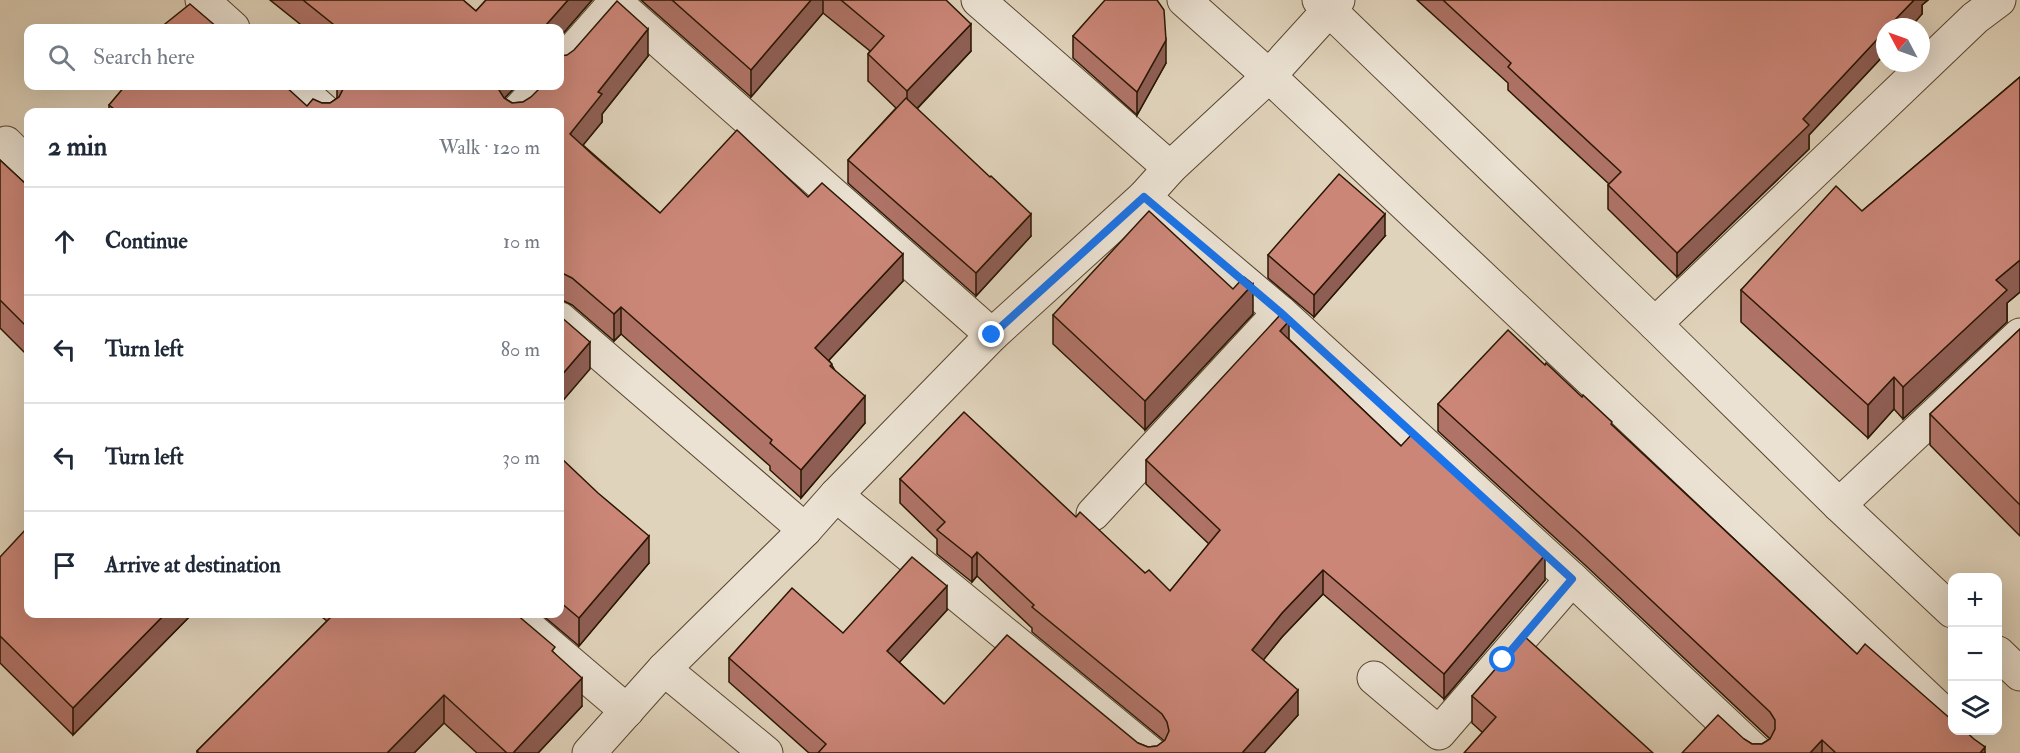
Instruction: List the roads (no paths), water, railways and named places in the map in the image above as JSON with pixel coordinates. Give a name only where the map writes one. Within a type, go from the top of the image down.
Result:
[{"type":"street","points":[[202,0],[229,24]]},
{"type":"street","points":[[978,0],[1170,168]]},
{"type":"street","points":[[1184,0],[1269,76],[1948,717]]},
{"type":"street","points":[[564,59],[615,1],[992,335]]},
{"type":"street","points":[[589,753],[664,669],[805,530],[836,495],[992,335],[1144,197],[1170,168],[1269,76],[1329,3],[1839,505],[1948,606]]},
{"type":"street","points":[[1655,324],[1976,6]]},
{"type":"street","points":[[300,90],[321,108]]},
{"type":"street","points":[[521,108],[537,90]]},
{"type":"street","points":[[1144,197],[1280,312],[1572,579],[1757,753]]},
{"type":"street","points":[[1093,514],[1280,312]]},
{"type":"street","points":[[564,322],[805,530]]},
{"type":"street","points":[[1839,505],[2020,334]]},
{"type":"street","points":[[836,495],[1150,753]]},
{"type":"street","points":[[1374,678],[1439,733],[1572,579]]},
{"type":"street","points":[[518,618],[627,711]]},
{"type":"street","points":[[2002,657],[2020,674]]},
{"type":"street","points":[[664,669],[766,753]]}]
